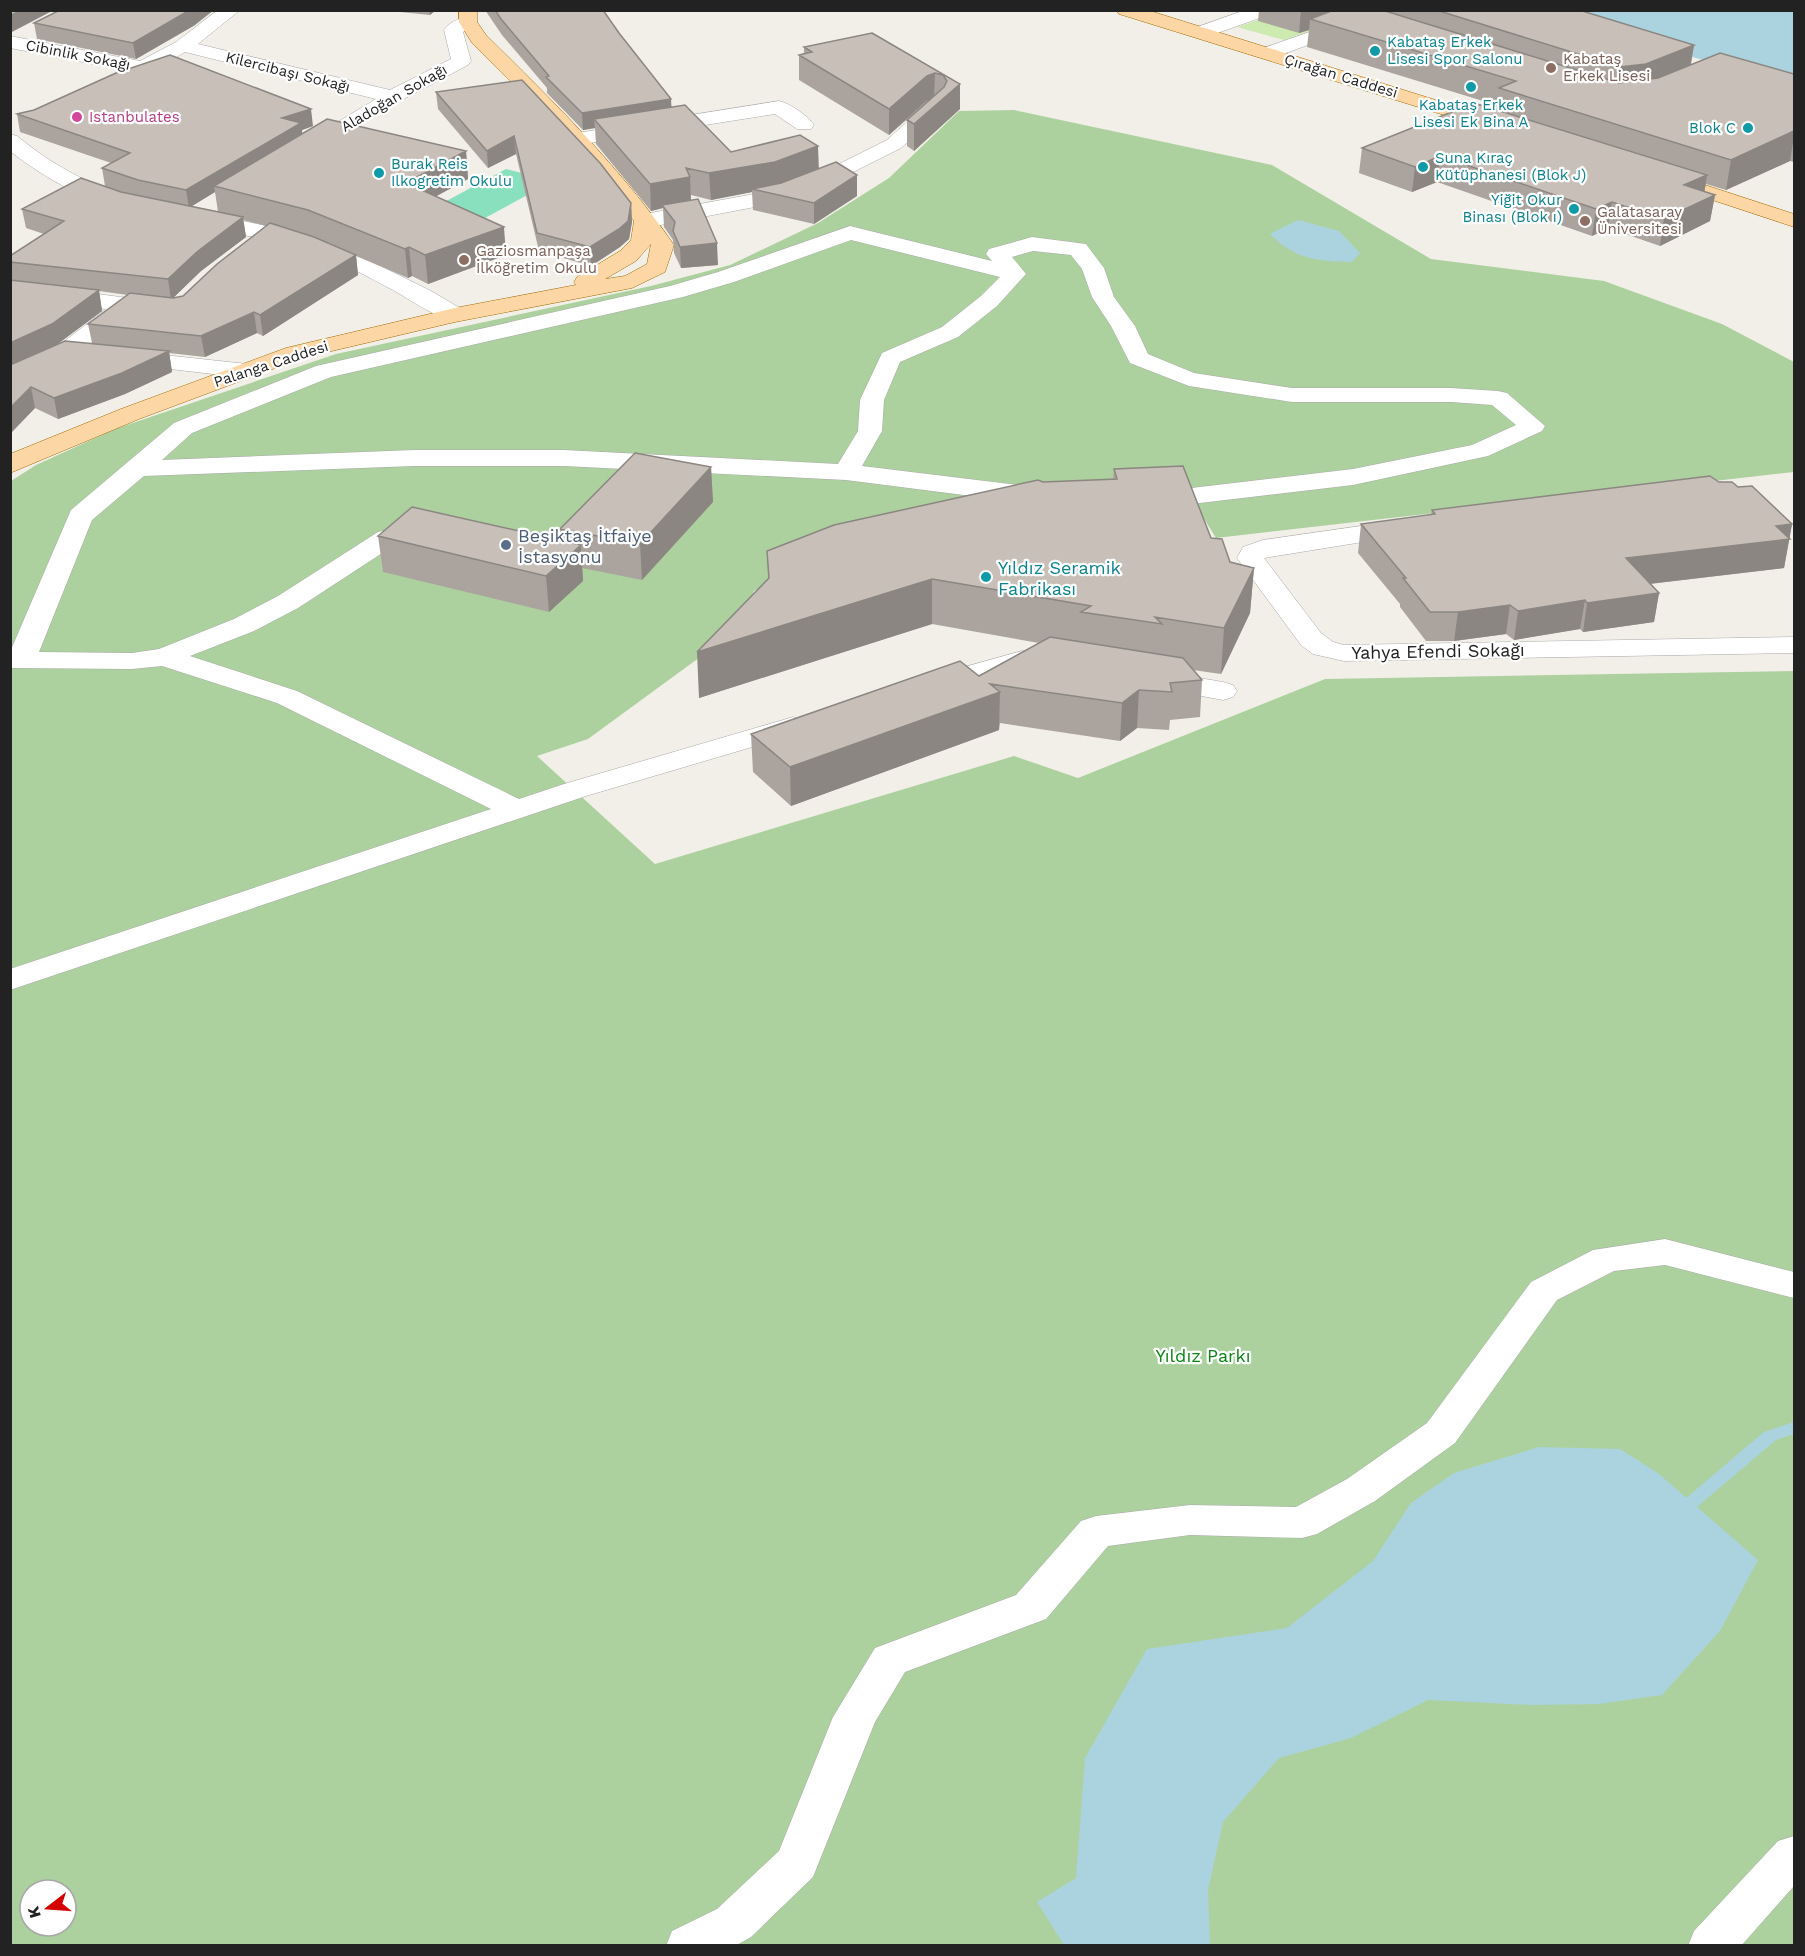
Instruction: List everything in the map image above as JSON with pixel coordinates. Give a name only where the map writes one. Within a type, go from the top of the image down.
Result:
[{"type":"main road","name":"Çırağan Caddesi","points":[[1126,10],[1520,132]]},
{"type":"main road","name":"Palanga Caddesi","points":[[10,466],[15,461],[130,414],[294,353],[455,315],[632,281],[657,267],[663,245],[645,221],[610,175],[479,39],[468,16]]},
{"type":"main road","points":[[1642,171],[1794,221]]},
{"type":"street","points":[[103,87],[145,68],[183,46],[231,10]]},
{"type":"street","points":[[1202,32],[1264,10]]},
{"type":"street","points":[[1268,53],[1353,22],[1396,10]]},
{"type":"street","name":"Aladoğan Sokağı","points":[[293,157],[393,97],[461,61],[453,30],[468,16]]},
{"type":"street","points":[[1353,22],[1384,31]]},
{"type":"street","points":[[11,42],[42,27]]},
{"type":"street","name":"Cibinlik Sokağı","points":[[11,42],[145,68]]},
{"type":"street","name":"Kilercibaşı Sokağı","points":[[183,46],[393,97]]},
{"type":"street","points":[[577,139],[779,107],[804,125]]},
{"type":"street","points":[[645,221],[781,196],[816,183],[894,144],[935,107]]},
{"type":"street","points":[[14,130],[30,157],[55,173],[88,190],[137,205]]},
{"type":"street","points":[[213,205],[187,216],[268,233],[338,254],[423,296],[455,315]]},
{"type":"street","points":[[243,252],[268,233]]},
{"type":"street","points":[[387,538],[288,602],[244,625],[164,657],[132,661],[16,659],[80,516],[137,470],[183,428],[324,371],[675,292],[726,277],[850,233],[1015,274]]},
{"type":"street","points":[[1015,274],[997,254],[1032,244],[1078,249],[1093,268],[1103,297],[1123,326],[1138,358],[1189,379],[1292,395],[1451,395],[1498,398],[1533,426],[1479,451],[1353,477],[1166,499],[1131,498]]},
{"type":"street","points":[[846,472],[870,431],[872,400],[890,358],[950,332],[990,301],[1015,274]]},
{"type":"street","points":[[10,290],[177,310],[185,302]]},
{"type":"street","points":[[10,379],[25,369],[65,351],[127,305]]},
{"type":"street","points":[[65,351],[248,371]]},
{"type":"street","points":[[137,470],[414,458],[530,458],[714,464],[846,472],[1002,492],[1061,495]]},
{"type":"street","name":"Yahya Efendi Sokağı","points":[[1428,524],[1263,548],[1251,553],[1250,558],[1311,639],[1323,648],[1344,653],[1794,645]]},
{"type":"street","points":[[164,657],[287,697],[517,810]]},
{"type":"street","points":[[906,693],[1022,659],[1070,667]]},
{"type":"street","points":[[1128,676],[1223,691]]},
{"type":"street","points":[[10,980],[574,790],[815,720]]},
{"type":"street","points":[[689,1946],[734,1923],[796,1863],[855,1717],[890,1660],[1031,1606],[1096,1532],[1190,1520],[1302,1523],[1361,1490],[1441,1433],[1544,1291],[1606,1259],[1665,1252],[1794,1285]]},
{"type":"street","points":[[1711,1946],[1794,1855]]},
{"type":"green space","points":[[1361,10],[1365,12],[1284,40],[1237,27],[1285,11]]},
{"type":"green space","name":"Yıldız Parkı","points":[[1014,110],[1272,165],[1431,259],[1604,281],[1722,324],[1794,362],[1794,472],[1216,538],[1195,504],[797,566],[754,591],[733,633],[588,739],[537,756],[655,864],[1014,756],[1078,778],[1325,679],[1794,671],[1794,1945],[11,1946],[11,481],[36,465],[115,429],[336,354],[651,286],[730,265],[818,223],[889,178],[959,111]]},
{"type":"green space","points":[[506,169],[553,181],[485,218],[437,206]]},
{"type":"water","points":[[1532,11],[1794,11],[1794,92],[1752,74]]},
{"type":"water","points":[[1298,220],[1339,231],[1360,253],[1352,262],[1318,260],[1298,254],[1270,234]]},
{"type":"water","points":[[1539,1447],[1620,1449],[1659,1474],[1758,1560],[1720,1631],[1662,1695],[1599,1704],[1533,1705],[1428,1700],[1351,1738],[1279,1758],[1223,1822],[1208,1890],[1210,1945],[1064,1945],[1037,1902],[1076,1878],[1085,1758],[1147,1649],[1287,1628],[1373,1561],[1411,1503],[1454,1473]]},
{"type":"building","points":[[10,10],[21,10],[10,16]]},
{"type":"building","points":[[60,10],[190,10],[133,43],[34,23]]},
{"type":"building","points":[[495,10],[603,10],[671,99],[582,113],[546,77],[549,76]]},
{"type":"building","points":[[1334,10],[1382,10],[1619,83],[1658,78],[1720,53],[1794,74],[1794,131],[1731,160],[1499,88],[1516,81],[1310,19]]},
{"type":"building","points":[[1436,10],[1579,10],[1694,45],[1646,64],[1620,67]]},
{"type":"building","points":[[872,33],[960,84],[914,124],[907,120],[944,87],[947,81],[943,75],[935,73],[927,76],[889,109],[799,55],[812,52],[804,47]]},
{"type":"building","points":[[170,55],[311,109],[282,118],[301,123],[186,190],[138,180],[102,168],[130,153],[17,114],[34,110],[116,73]]},
{"type":"building","points":[[522,80],[600,163],[631,203],[628,221],[590,247],[537,233],[514,136],[487,151],[436,92]]},
{"type":"building","points":[[1474,103],[1707,175],[1684,185],[1715,195],[1664,219],[1612,202],[1596,209],[1440,156],[1415,167],[1362,148]]},
{"type":"building","points":[[685,105],[731,152],[800,135],[818,146],[775,162],[709,173],[686,168],[690,177],[650,184],[594,119]]},
{"type":"building","points":[[327,119],[466,151],[406,183],[504,227],[425,255],[308,210],[214,186]]},
{"type":"building","points":[[836,162],[857,175],[814,203],[752,189],[781,183]]},
{"type":"building","points":[[81,178],[121,192],[243,217],[198,251],[168,279],[10,262],[10,256],[64,221],[22,209]]},
{"type":"building","points":[[698,199],[717,243],[680,247],[673,231],[675,222],[662,205]]},
{"type":"building","points":[[270,223],[314,237],[356,255],[260,315],[254,312],[201,336],[88,324],[130,293],[173,298],[183,296],[217,264]]},
{"type":"building","points":[[10,280],[99,290],[52,324],[10,343]]},
{"type":"building","points":[[65,341],[169,351],[122,373],[54,398],[31,387],[10,408],[10,365]]},
{"type":"building","points":[[635,453],[711,467],[640,544],[560,529]]},
{"type":"building","points":[[1183,466],[1211,538],[1222,539],[1230,562],[1254,568],[1224,628],[1155,617],[1162,624],[1081,612],[1091,606],[932,579],[697,652],[769,578],[767,551],[834,525],[1038,480],[1043,482],[1117,479],[1114,469]]},
{"type":"building","points":[[1710,476],[1719,482],[1732,482],[1738,487],[1752,486],[1792,524],[1776,526],[1790,539],[1626,558],[1659,593],[1587,603],[1585,600],[1518,611],[1510,605],[1458,612],[1430,612],[1403,578],[1406,578],[1361,524],[1435,514],[1432,510]]},
{"type":"building","points":[[412,507],[581,545],[546,576],[378,536]]},
{"type":"building","points":[[1050,637],[1183,658],[1202,680],[1170,683],[1172,692],[1139,690],[1122,703],[990,684],[1000,692],[790,767],[751,734],[960,661],[979,676]]},
{"type":"waterway","points":[[1678,1514],[1770,1436],[1794,1428]]},
{"type":"place","name":"Kabataş Erkek Lisesi Spor Salonu","points":[[1375,51]]},
{"type":"place","name":"Kabataş Erkek Lisesi","points":[[1551,68]]},
{"type":"place","name":"Kabataş Erkek Lisesi Ek Bina A","points":[[1471,87]]},
{"type":"place","name":"Istanbulates","points":[[77,117]]},
{"type":"place","name":"Blok C","points":[[1748,128]]},
{"type":"place","name":"Suna Kıraç Kütüphanesi (Blok J)","points":[[1423,167]]},
{"type":"place","name":"Burak Reis Ilkogretim Okulu","points":[[379,173]]},
{"type":"place","name":"Yiğit Okur Binası (Blok ı)","points":[[1574,209]]},
{"type":"place","name":"Galatasaray Üniversitesi","points":[[1585,221]]},
{"type":"place","name":"Gaziosmanpaşa İlköğretim Okulu","points":[[464,260]]},
{"type":"place","name":"Beşiktaş İtfaiye İstasyonu","points":[[506,545]]},
{"type":"place","name":"Yıldız Seramik Fabrikası","points":[[986,577]]}]
